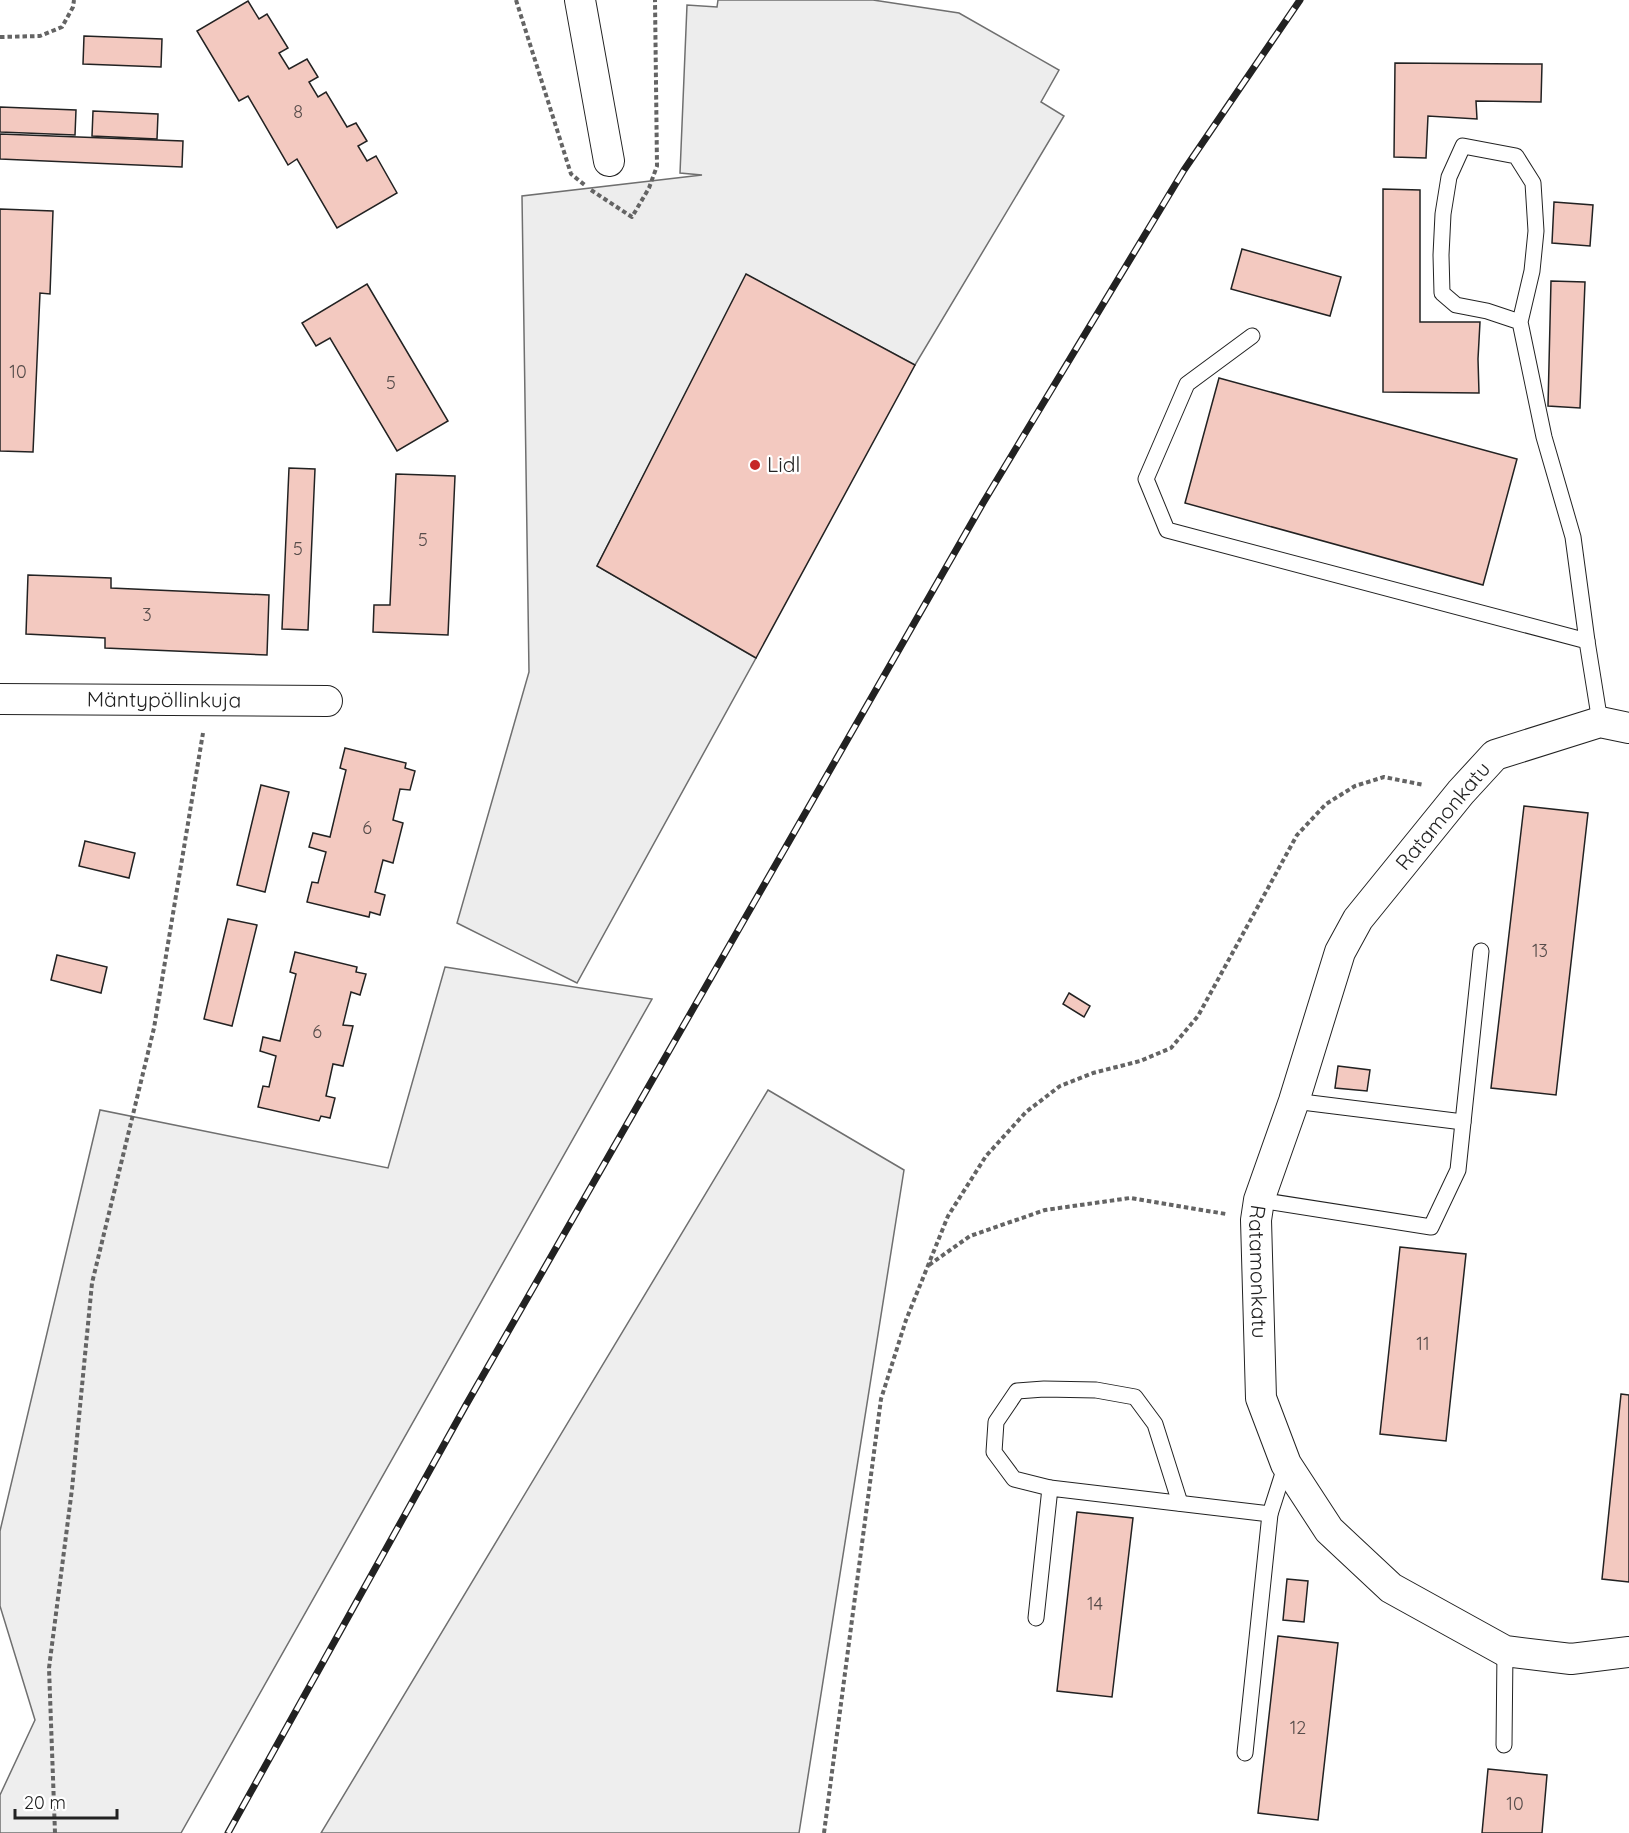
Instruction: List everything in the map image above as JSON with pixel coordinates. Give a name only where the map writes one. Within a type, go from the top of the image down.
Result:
[{"type":"street","points":[[580,0],[609,161]]},
{"type":"street","name":"Mäntypöllinkuja","points":[[0,699],[327,700]]},
{"type":"street","name":"Ratamonkatu","points":[[1629,728],[1600,722],[1495,755],[1461,792],[1358,919],[1340,952],[1258,1210],[1261,1398],[1286,1464],[1329,1530],[1391,1588],[1505,1651],[1571,1659],[1629,1652]]},
{"type":"lane","points":[[1520,322],[1487,311],[1456,305],[1442,293],[1443,214],[1449,177],[1463,146],[1516,156],[1533,183],[1536,231],[1532,271],[1520,322],[1545,437],[1573,537],[1600,722]]},
{"type":"lane","points":[[1252,336],[1187,384],[1146,479],[1167,530],[1587,641]]},
{"type":"lane","points":[[1258,1210],[1431,1227],[1458,1170],[1482,951]]},
{"type":"lane","points":[[1294,1101],[1463,1122]]},
{"type":"lane","points":[[1180,1503],[1155,1424],[1135,1397],[1096,1390],[1017,1391],[996,1422],[994,1452],[1014,1479],[1050,1488],[1270,1515]]},
{"type":"lane","points":[[1245,1753],[1270,1515],[1286,1464]]},
{"type":"lane","points":[[1036,1618],[1050,1488]]},
{"type":"lane","points":[[1504,1744],[1505,1651]]},
{"type":"path","points":[[0,37],[40,36],[62,27],[73,7],[74,0]]},
{"type":"path","points":[[516,0],[571,174],[632,218],[649,188],[657,166],[655,0]]},
{"type":"path","points":[[55,1833],[49,1668],[72,1489],[92,1283],[154,1028],[208,700]]},
{"type":"path","points":[[824,1833],[881,1399],[906,1320],[948,1216],[986,1156],[1026,1112],[1060,1086],[1172,1047],[1198,1016],[1297,835],[1326,804],[1355,786],[1384,777],[1461,792]]},
{"type":"path","points":[[928,1265],[970,1236],[1055,1208],[1130,1198],[1258,1210]]},
{"type":"shaded area","points":[[718,0],[873,0],[959,13],[1059,70],[1041,102],[1064,116],[915,365],[747,275],[597,566],[756,658],[577,983],[457,923],[529,672],[522,196],[702,175],[680,173],[687,5],[717,7]]},
{"type":"shaded area","points":[[445,967],[652,999],[181,1833],[0,1833],[0,1795],[35,1720],[0,1606],[0,1531],[100,1110],[388,1168]]},
{"type":"shaded area","points":[[768,1090],[904,1170],[799,1833],[321,1833]]},
{"type":"building","points":[[248,1],[259,19],[267,14],[288,48],[279,53],[289,69],[307,59],[318,77],[309,82],[318,97],[326,92],[347,127],[356,123],[367,141],[358,146],[367,161],[376,156],[397,193],[337,228],[297,159],[288,165],[248,96],[239,101],[197,31]]},
{"type":"building","points":[[84,36],[162,39],[161,67],[83,64]]},
{"type":"building","points":[[1395,63],[1542,64],[1541,102],[1476,101],[1477,119],[1428,116],[1426,158],[1394,157]]},
{"type":"building","points":[[0,107],[76,110],[75,135],[0,132]]},
{"type":"building","points":[[93,111],[158,114],[157,139],[92,136]]},
{"type":"building","points":[[0,134],[183,141],[182,167],[0,159]]},
{"type":"building","points":[[1383,189],[1420,190],[1420,322],[1480,322],[1479,393],[1383,392]]},
{"type":"building","points":[[1554,202],[1593,205],[1590,246],[1552,243]]},
{"type":"building","points":[[0,209],[53,211],[50,294],[40,293],[33,452],[0,451]]},
{"type":"building","points":[[1242,249],[1341,277],[1330,316],[1231,289]]},
{"type":"building","name":"Lidl","points":[[746,274],[915,365],[756,658],[597,566]]},
{"type":"building","points":[[1551,281],[1585,282],[1580,408],[1548,406]]},
{"type":"building","points":[[367,284],[448,421],[397,451],[330,338],[316,346],[302,323]]},
{"type":"building","points":[[1219,378],[1517,459],[1483,585],[1185,503]]},
{"type":"building","points":[[289,468],[315,469],[308,630],[282,629]]},
{"type":"building","points":[[396,474],[455,476],[448,635],[373,632],[374,605],[390,605]]},
{"type":"building","points":[[28,575],[111,578],[111,588],[269,595],[267,655],[105,648],[105,638],[26,634]]},
{"type":"building","points":[[345,748],[406,763],[405,768],[415,771],[410,790],[400,789],[393,820],[403,823],[393,863],[383,860],[375,892],[385,895],[380,915],[370,912],[369,917],[307,902],[312,882],[318,883],[326,852],[309,847],[313,833],[330,837],[346,770],[340,768]]},
{"type":"building","points":[[261,785],[289,792],[265,892],[237,885]]},
{"type":"building","points":[[1524,806],[1588,813],[1556,1095],[1491,1088]]},
{"type":"building","points":[[85,841],[135,853],[129,878],[79,866]]},
{"type":"building","points":[[228,919],[257,925],[232,1026],[204,1019]]},
{"type":"building","points":[[295,952],[357,967],[356,972],[366,974],[360,995],[351,992],[343,1025],[353,1026],[343,1066],[333,1064],[326,1096],[335,1098],[330,1118],[321,1116],[319,1121],[258,1107],[263,1086],[269,1087],[276,1056],[260,1051],[263,1037],[280,1041],[296,974],[290,972]]},
{"type":"building","points":[[57,955],[107,967],[101,993],[51,980]]},
{"type":"building","points":[[1069,993],[1090,1006],[1084,1017],[1063,1004]]},
{"type":"building","points":[[1338,1066],[1370,1070],[1367,1091],[1335,1088]]},
{"type":"building","points":[[1400,1247],[1466,1254],[1446,1441],[1380,1434]]},
{"type":"building","points":[[1621,1394],[1629,1395],[1629,1582],[1602,1579]]},
{"type":"building","points":[[1077,1512],[1133,1518],[1112,1697],[1057,1691]]},
{"type":"building","points":[[1287,1579],[1308,1581],[1304,1622],[1283,1620]]},
{"type":"building","points":[[1278,1636],[1338,1643],[1318,1820],[1258,1813]]},
{"type":"building","points":[[1488,1769],[1547,1775],[1542,1833],[1482,1833]]},
{"type":"railway","points":[[228,1833],[466,1405],[983,503],[1184,170],[1300,0]]},
{"type":"place","name":"Lidl","points":[[755,465]]}]
